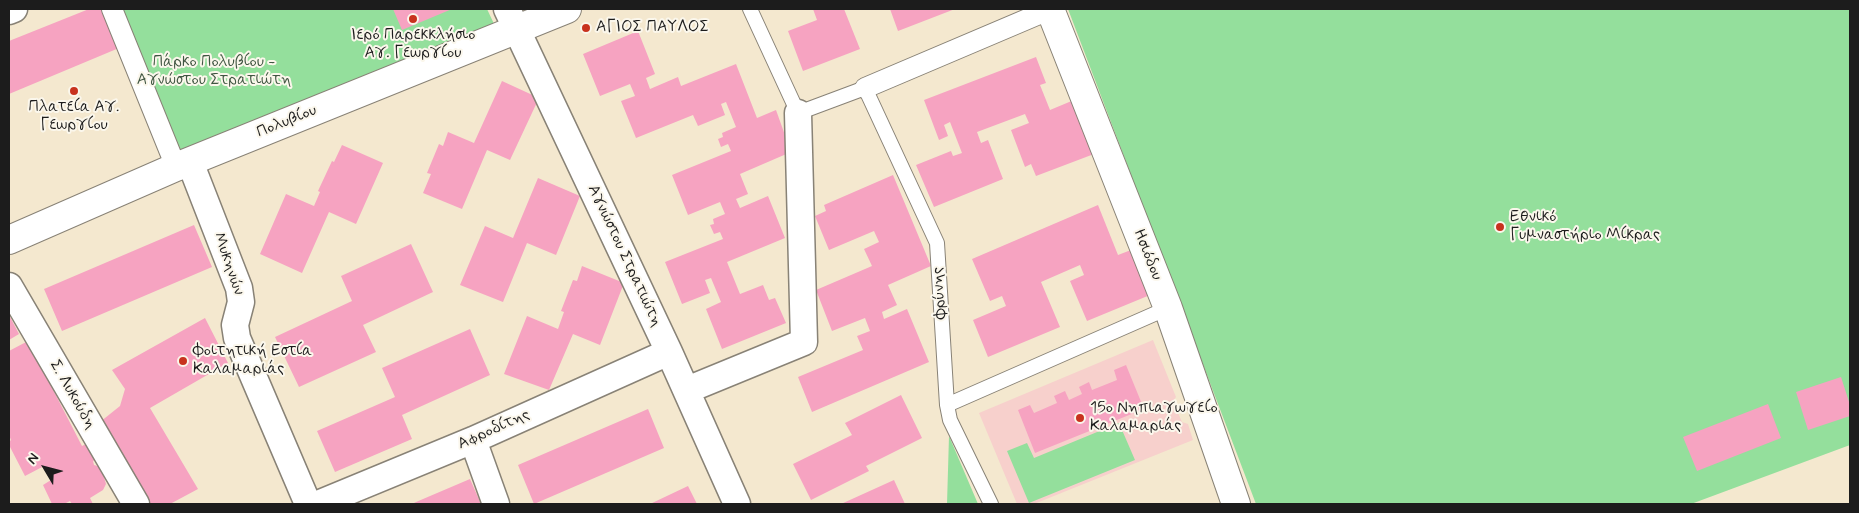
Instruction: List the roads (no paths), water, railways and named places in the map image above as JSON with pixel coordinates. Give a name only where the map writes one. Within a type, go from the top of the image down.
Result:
[{"type":"main road","name":"Πολυβίου","points":[[9,240],[512,19],[567,9]]},
{"type":"main road","name":"Ησιόδου","points":[[1050,9],[1168,308],[1236,504]]},
{"type":"street","points":[[9,11],[14,9]]},
{"type":"street","points":[[112,9],[183,165]]},
{"type":"street","points":[[865,88],[1050,9]]},
{"type":"street","name":"Αγνώστου Στρατιώτη","points":[[512,19],[687,390],[737,504]]},
{"type":"street","points":[[687,390],[804,342],[798,112]]},
{"type":"street","name":"Μυκηνών","points":[[183,165],[239,288],[241,302],[235,325],[237,338],[308,504]]},
{"type":"street","name":"Σ. Λυκούδη","points":[[9,286],[136,504]]},
{"type":"street","name":"Αφροδίτης","points":[[318,504],[472,440],[669,352]]},
{"type":"street","points":[[472,440],[496,504]]},
{"type":"lane","points":[[750,9],[798,112],[865,88]]},
{"type":"lane","name":"Φρύνης","points":[[865,88],[937,243],[947,405],[950,420],[991,504]]},
{"type":"lane","points":[[947,405],[1168,308]]},
{"type":"place","name":"Ιερό Παρεκκλήσιο Αγ. Γεωργίου","points":[[413,19]]},
{"type":"place","name":"ΑΓΙΟΣ ΠΑΥΛΟΣ","points":[[586,28]]},
{"type":"place","name":"Πλατεία Αγ. Γεωργίου","points":[[74,91]]},
{"type":"place","name":"Εθνικό Γυμναστήριο Μίκρας","points":[[1500,227]]},
{"type":"place","name":"Φοιτητική Εστία Καλαμαριάς","points":[[183,361]]},
{"type":"place","name":"15ο Νηπιαγωγείο Καλαμαριάς","points":[[1080,418]]},
{"type":"park label","name":"Πάρκο Πολυβίου - Αγνώστου Στρατιώτη","points":[[214,72]]}]
